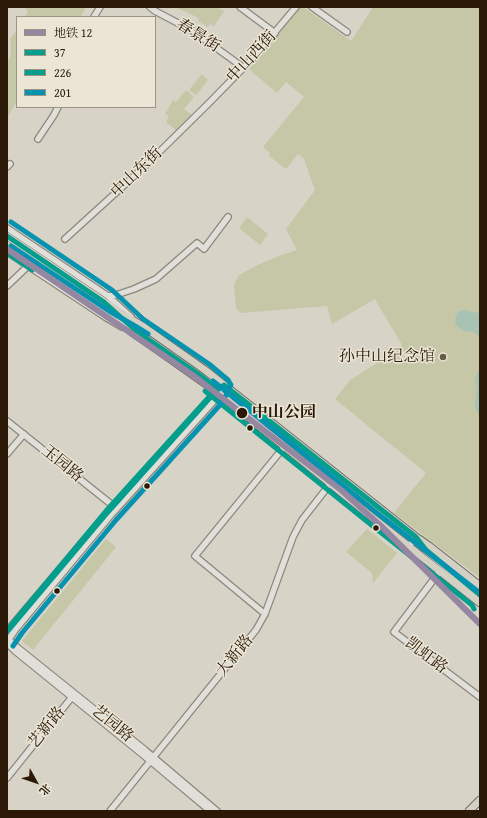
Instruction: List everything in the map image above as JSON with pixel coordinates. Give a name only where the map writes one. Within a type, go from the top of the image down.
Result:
[{"type":"main road","points":[[7,236],[193,361],[480,586]]},
{"type":"main road","points":[[7,245],[105,310],[132,332],[218,393],[408,546],[479,600]]},
{"type":"main road","points":[[67,292],[76,291]]},
{"type":"main road","points":[[416,537],[426,550],[479,600]]},
{"type":"main road","points":[[470,811],[480,800]]},
{"type":"street","points":[[95,16],[100,7]]},
{"type":"street","name":"春景街","points":[[150,7],[193,31],[244,68]]},
{"type":"street","points":[[240,7],[275,33]]},
{"type":"street","name":"中山西街","points":[[207,105],[244,68],[296,7]]},
{"type":"street","points":[[312,7],[347,32]]},
{"type":"street","name":"中山东街","points":[[65,239],[143,168],[207,105]]},
{"type":"street","points":[[38,140],[57,108]]},
{"type":"street","points":[[108,296],[134,289],[156,278],[197,243],[204,249],[228,217]]},
{"type":"street","points":[[7,228],[108,296],[139,324]]},
{"type":"street","points":[[7,252],[105,317],[132,332]]},
{"type":"street","points":[[7,286],[28,266]]},
{"type":"street","points":[[7,632],[115,507],[224,385]]},
{"type":"street","name":"玉园路","points":[[7,421],[115,507]]},
{"type":"street","points":[[7,454],[24,434]]},
{"type":"street","points":[[265,614],[195,556],[284,446]]},
{"type":"street","name":"大新路","points":[[110,811],[260,625],[295,533],[302,520],[330,484]]},
{"type":"street","points":[[7,641],[115,507]]},
{"type":"street","points":[[408,546],[416,537]]},
{"type":"street","name":"凯虹路","points":[[440,571],[394,632],[480,697]]},
{"type":"street","name":"艺园路","points":[[7,641],[72,697],[217,811]]},
{"type":"street","name":"艺园路","points":[[7,641],[18,648],[152,759],[210,811]]},
{"type":"street","name":"艺新路","points":[[7,778],[72,697]]},
{"type":"shaded area","points":[[23,7],[86,7],[82,16],[26,16],[28,11]]},
{"type":"shaded area","points":[[175,7],[216,7],[224,11],[214,26],[210,24],[208,27],[198,21],[199,18]]},
{"type":"shaded area","name":"中山公园","points":[[300,7],[303,7],[351,41],[373,7],[480,7],[480,578],[394,513],[426,473],[335,399],[350,380],[401,348],[402,345],[375,299],[332,324],[327,306],[241,313],[236,309],[234,286],[239,275],[276,257],[297,250],[286,229],[315,190],[304,159],[298,154],[286,169],[269,156],[270,153],[263,147],[304,97],[286,82],[277,93],[249,69]]},
{"type":"shaded area","points":[[16,31],[16,103],[7,118],[7,62],[10,57],[10,39]]},
{"type":"shaded area","points":[[202,74],[208,80],[196,95],[189,90]]},
{"type":"shaded area","points":[[186,90],[194,97],[184,109],[193,116],[178,132],[166,122],[169,116],[165,114],[173,100],[176,102]]},
{"type":"shaded area","points":[[247,217],[268,234],[260,245],[239,228]]},
{"type":"shaded area","points":[[463,310],[478,313],[480,312],[480,337],[473,332],[463,331],[456,325],[455,319],[458,312]]},
{"type":"shaded area","points":[[480,366],[480,418],[475,407],[477,388],[475,381]]},
{"type":"shaded area","points":[[367,529],[397,553],[373,583],[372,573],[346,552]]},
{"type":"shaded area","points":[[106,539],[116,547],[33,650],[22,641]]},
{"type":"metro line","name":"12","points":[[7,249],[194,376],[341,490],[382,527],[480,624]]},
{"type":"transit line","name":"201","points":[[11,222],[112,290],[143,319],[209,364],[228,380],[231,385],[219,406],[116,520],[22,633],[13,646]]},
{"type":"transit line","name":"226","points":[[7,236],[104,302],[135,330],[215,387],[209,397],[106,511],[7,630]]},
{"type":"transit line","name":"201","points":[[11,246],[109,311],[148,334]]},
{"type":"transit line","name":"226","points":[[7,253],[32,270]]},
{"type":"transit line","name":"201","points":[[213,381],[377,513],[480,593]]},
{"type":"transit line","name":"37","points":[[7,632],[108,512],[216,391],[224,385],[416,537],[426,550],[480,595]]},
{"type":"transit line","name":"226","points":[[205,391],[472,605],[474,609]]},
{"type":"place","name":"孙中山纪念馆","points":[[443,357]]},
{"type":"place","name":"中山公园","points":[[242,413]]}]
